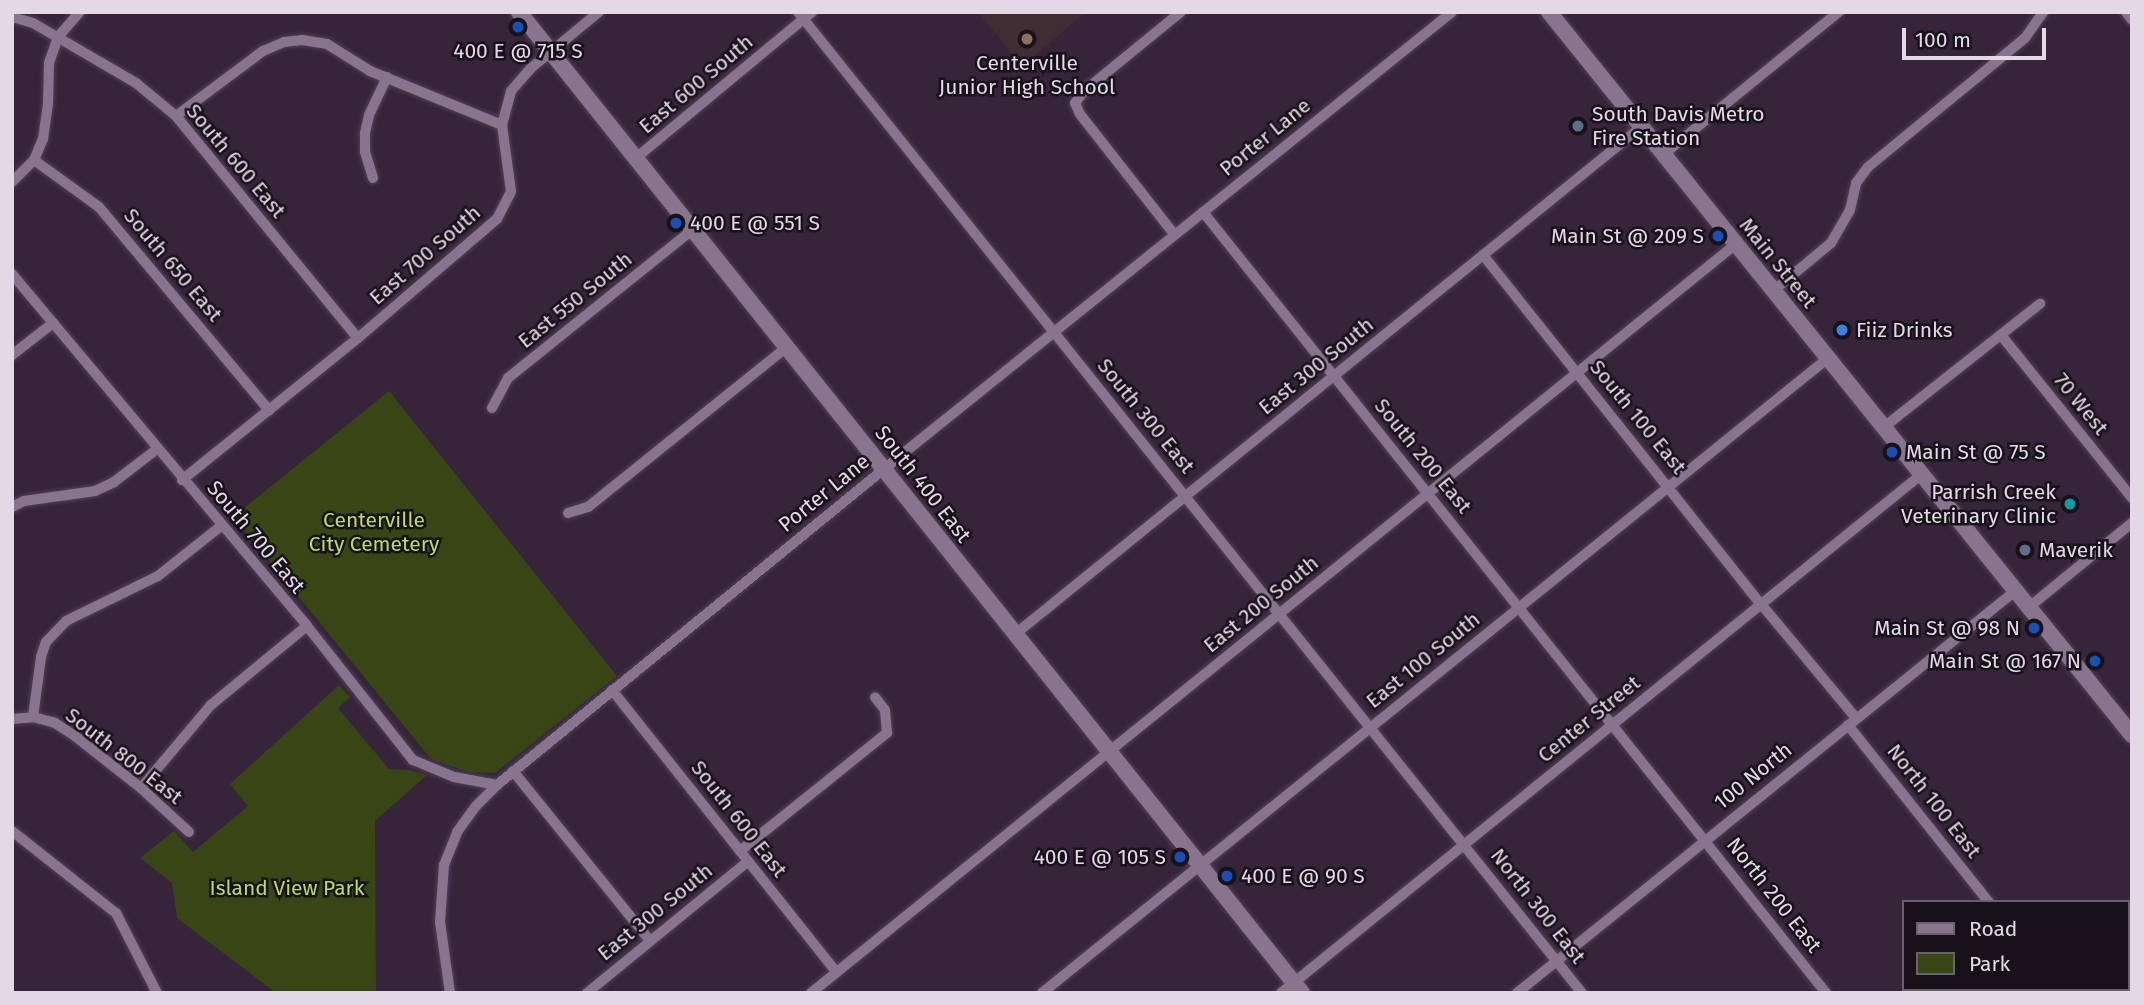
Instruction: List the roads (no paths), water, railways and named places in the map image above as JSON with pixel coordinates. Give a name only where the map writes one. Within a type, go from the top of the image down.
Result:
[{"type":"street","points":[[12,183],[34,160],[43,139],[48,104],[49,64],[58,37],[80,12]]},
{"type":"street","name":"South 400 East","points":[[519,12],[1199,866],[1292,989]]},
{"type":"street","name":"East 700 South","points":[[182,480],[358,338],[497,219],[512,191],[502,125],[511,91],[530,69],[599,12]]},
{"type":"street","points":[[1174,234],[1080,114],[1075,103],[1084,91],[1181,12]]},
{"type":"street","name":"Porter Lane","points":[[450,993],[439,897],[444,865],[457,832],[476,806],[497,785],[884,468],[1452,12]]},
{"type":"street","name":"Main Street","points":[[1549,12],[2132,735]]},
{"type":"street","points":[[1664,155],[1836,14]]},
{"type":"street","points":[[1773,290],[1831,243],[1850,211],[1856,183],[1868,167],[2025,38],[2040,14]]},
{"type":"street","name":"East 600 South","points":[[636,158],[804,15]]},
{"type":"street","name":"South 300 East","points":[[804,15],[1465,844]]},
{"type":"street","name":"South 600 East","points":[[12,17],[33,23],[136,83],[176,116],[358,338]]},
{"type":"street","points":[[176,116],[263,51],[284,42],[302,40],[327,44],[387,78],[502,125]]},
{"type":"street","points":[[373,178],[365,151],[365,133],[369,115],[387,78]]},
{"type":"street","name":"East 300 South","points":[[1014,635],[1641,127]]},
{"type":"street","name":"South 650 East","points":[[34,160],[99,207],[269,410]]},
{"type":"street","name":"South 200 East","points":[[1203,212],[1613,724]]},
{"type":"street","name":"East 550 South","points":[[492,408],[508,378],[693,229]]},
{"type":"street","name":"East 200 South","points":[[811,993],[1736,244]]},
{"type":"street","name":"South 100 East","points":[[1483,255],[1670,486],[1761,604]]},
{"type":"street","name":"South 700 East","points":[[12,274],[307,626],[413,760],[454,777],[497,785]]},
{"type":"street","points":[[1884,427],[2040,304]]},
{"type":"street","points":[[12,355],[53,323]]},
{"type":"street","name":"70 West","points":[[2001,335],[2132,498]]},
{"type":"street","points":[[568,513],[588,507],[787,347]]},
{"type":"street","name":"East 100 South","points":[[1042,993],[1828,358]]},
{"type":"street","points":[[12,507],[24,501],[95,491],[114,482],[157,449]]},
{"type":"street","name":"Center Street","points":[[1292,989],[1465,844],[1922,474]]},
{"type":"street","points":[[2028,608],[2132,523]]},
{"type":"street","points":[[12,719],[33,717],[41,657],[55,631],[83,611],[158,576],[221,526]]},
{"type":"street","name":"100 North","points":[[1517,993],[2015,591]]},
{"type":"street","name":"North 100 East","points":[[1761,604],[1987,900]]},
{"type":"street","points":[[141,788],[211,705],[307,626]]},
{"type":"street","name":"South 600 East","points":[[612,690],[836,972]]},
{"type":"street","points":[[740,851],[887,733],[886,710],[875,697]]},
{"type":"street","name":"South 800 East","points":[[33,717],[65,729],[141,788],[189,832]]},
{"type":"street","name":"North 200 East","points":[[1613,724],[1826,993]]},
{"type":"street","points":[[513,771],[650,941]]},
{"type":"street","points":[[12,831],[116,914],[157,993]]},
{"type":"street","name":"North 300 East","points":[[1465,844],[1582,993]]},
{"type":"street","name":"East 300 South","points":[[587,993],[748,861]]},
{"type":"place","name":"400 E @ 715 S","points":[[518,27]]},
{"type":"place","name":"Centerville Junior High School","points":[[1027,39]]},
{"type":"place","name":"South Davis Metro Fire Station","points":[[1578,126]]},
{"type":"place","name":"400 E @ 551 S","points":[[676,223]]},
{"type":"place","name":"Main St @ 209 S","points":[[1718,236]]},
{"type":"place","name":"Fiiz Drinks","points":[[1842,330]]},
{"type":"place","name":"Main St @ 75 S","points":[[1892,452]]},
{"type":"place","name":"Parrish Creek Veterinary Clinic","points":[[2070,504]]},
{"type":"place","name":"Maverik","points":[[2025,550]]},
{"type":"place","name":"Main St @ 98 N","points":[[2034,628]]},
{"type":"place","name":"Main St @ 167 N","points":[[2095,661]]},
{"type":"place","name":"400 E @ 105 S","points":[[1180,857]]},
{"type":"place","name":"400 E @ 90 S","points":[[1227,876]]},
{"type":"park label","name":"Centerville City Cemetery","points":[[374,532]]},
{"type":"park label","name":"Island View Park","points":[[287,888]]}]
